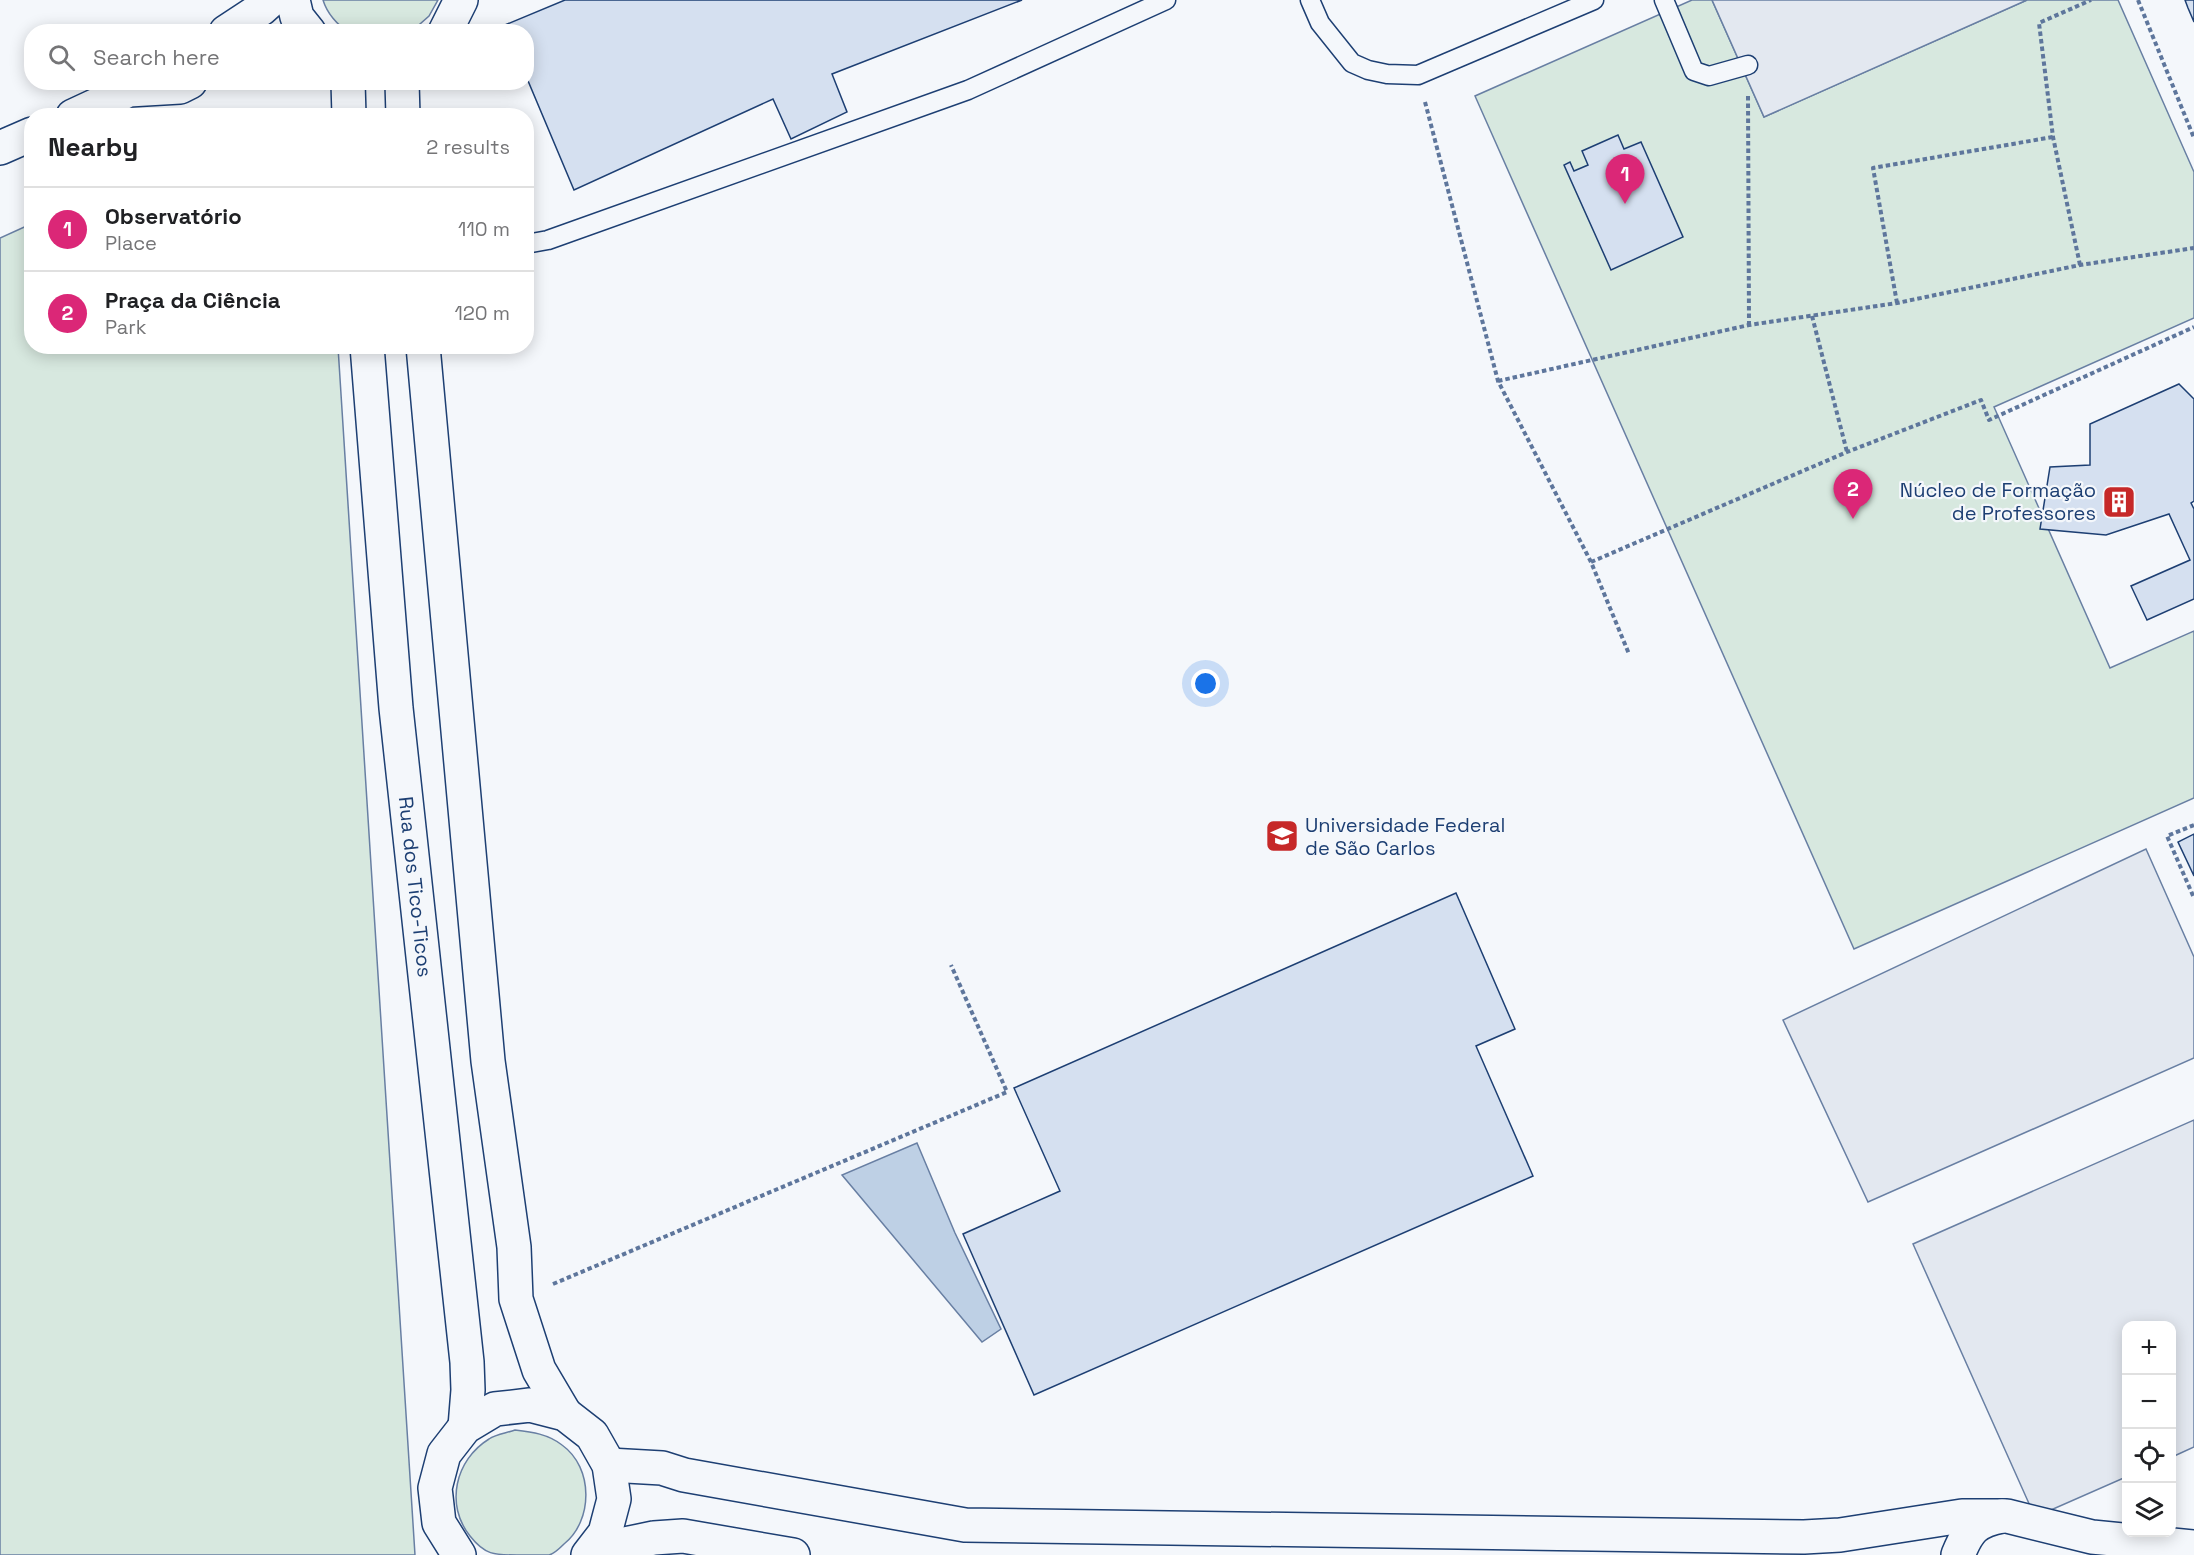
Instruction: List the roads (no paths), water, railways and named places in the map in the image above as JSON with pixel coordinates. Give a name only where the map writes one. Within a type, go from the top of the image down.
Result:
[{"type":"street","points":[[238,24],[271,0]]},
{"type":"street","points":[[293,0],[297,17],[303,24]]},
{"type":"street","points":[[449,24],[461,0]]},
{"type":"street","points":[[89,108],[125,90]]},
{"type":"street","points":[[348,90],[349,108]]},
{"type":"street","points":[[402,90],[403,108]]},
{"type":"street","points":[[0,148],[24,138]]},
{"type":"street","name":"Rua dos Tico-Ticos","points":[[368,354],[396,708],[467,1362],[468,1390],[465,1427]]},
{"type":"street","points":[[424,354],[488,1061],[514,1247],[516,1299],[539,1370],[565,1414],[592,1435],[609,1465],[614,1499],[604,1533],[588,1555]]},
{"type":"street","points":[[459,1555],[439,1523],[435,1488],[444,1454],[465,1427],[495,1409],[530,1405],[565,1414]]},
{"type":"street","points":[[609,1465],[662,1468],[684,1475],[965,1525],[1804,1537],[1840,1535],[1962,1516],[2007,1516],[2092,1537],[2194,1547]]},
{"type":"street","points":[[1958,1555],[1967,1534],[1984,1520],[2007,1516]]},
{"type":"street","points":[[598,1555],[625,1544],[654,1538],[683,1536],[793,1555]]},
{"type":"lane","points":[[534,243],[548,240],[968,90],[1166,0]]},
{"type":"lane","points":[[1310,0],[1320,23],[1352,63],[1368,70],[1387,74],[1418,75],[1594,0]]},
{"type":"lane","points":[[1664,0],[1694,71],[1709,76],[1748,65]]},
{"type":"water","points":[[917,1143],[955,1233],[1001,1329],[982,1342],[842,1175]]},
{"type":"place","name":"Observatório","points":[[1625,204]]},
{"type":"place","name":"Núcleo de Formação de Professores","points":[[2119,502]]},
{"type":"place","name":"Praça da Ciência","points":[[1853,519]]},
{"type":"place","name":"Universidade Federal de São Carlos","points":[[1282,836]]}]
